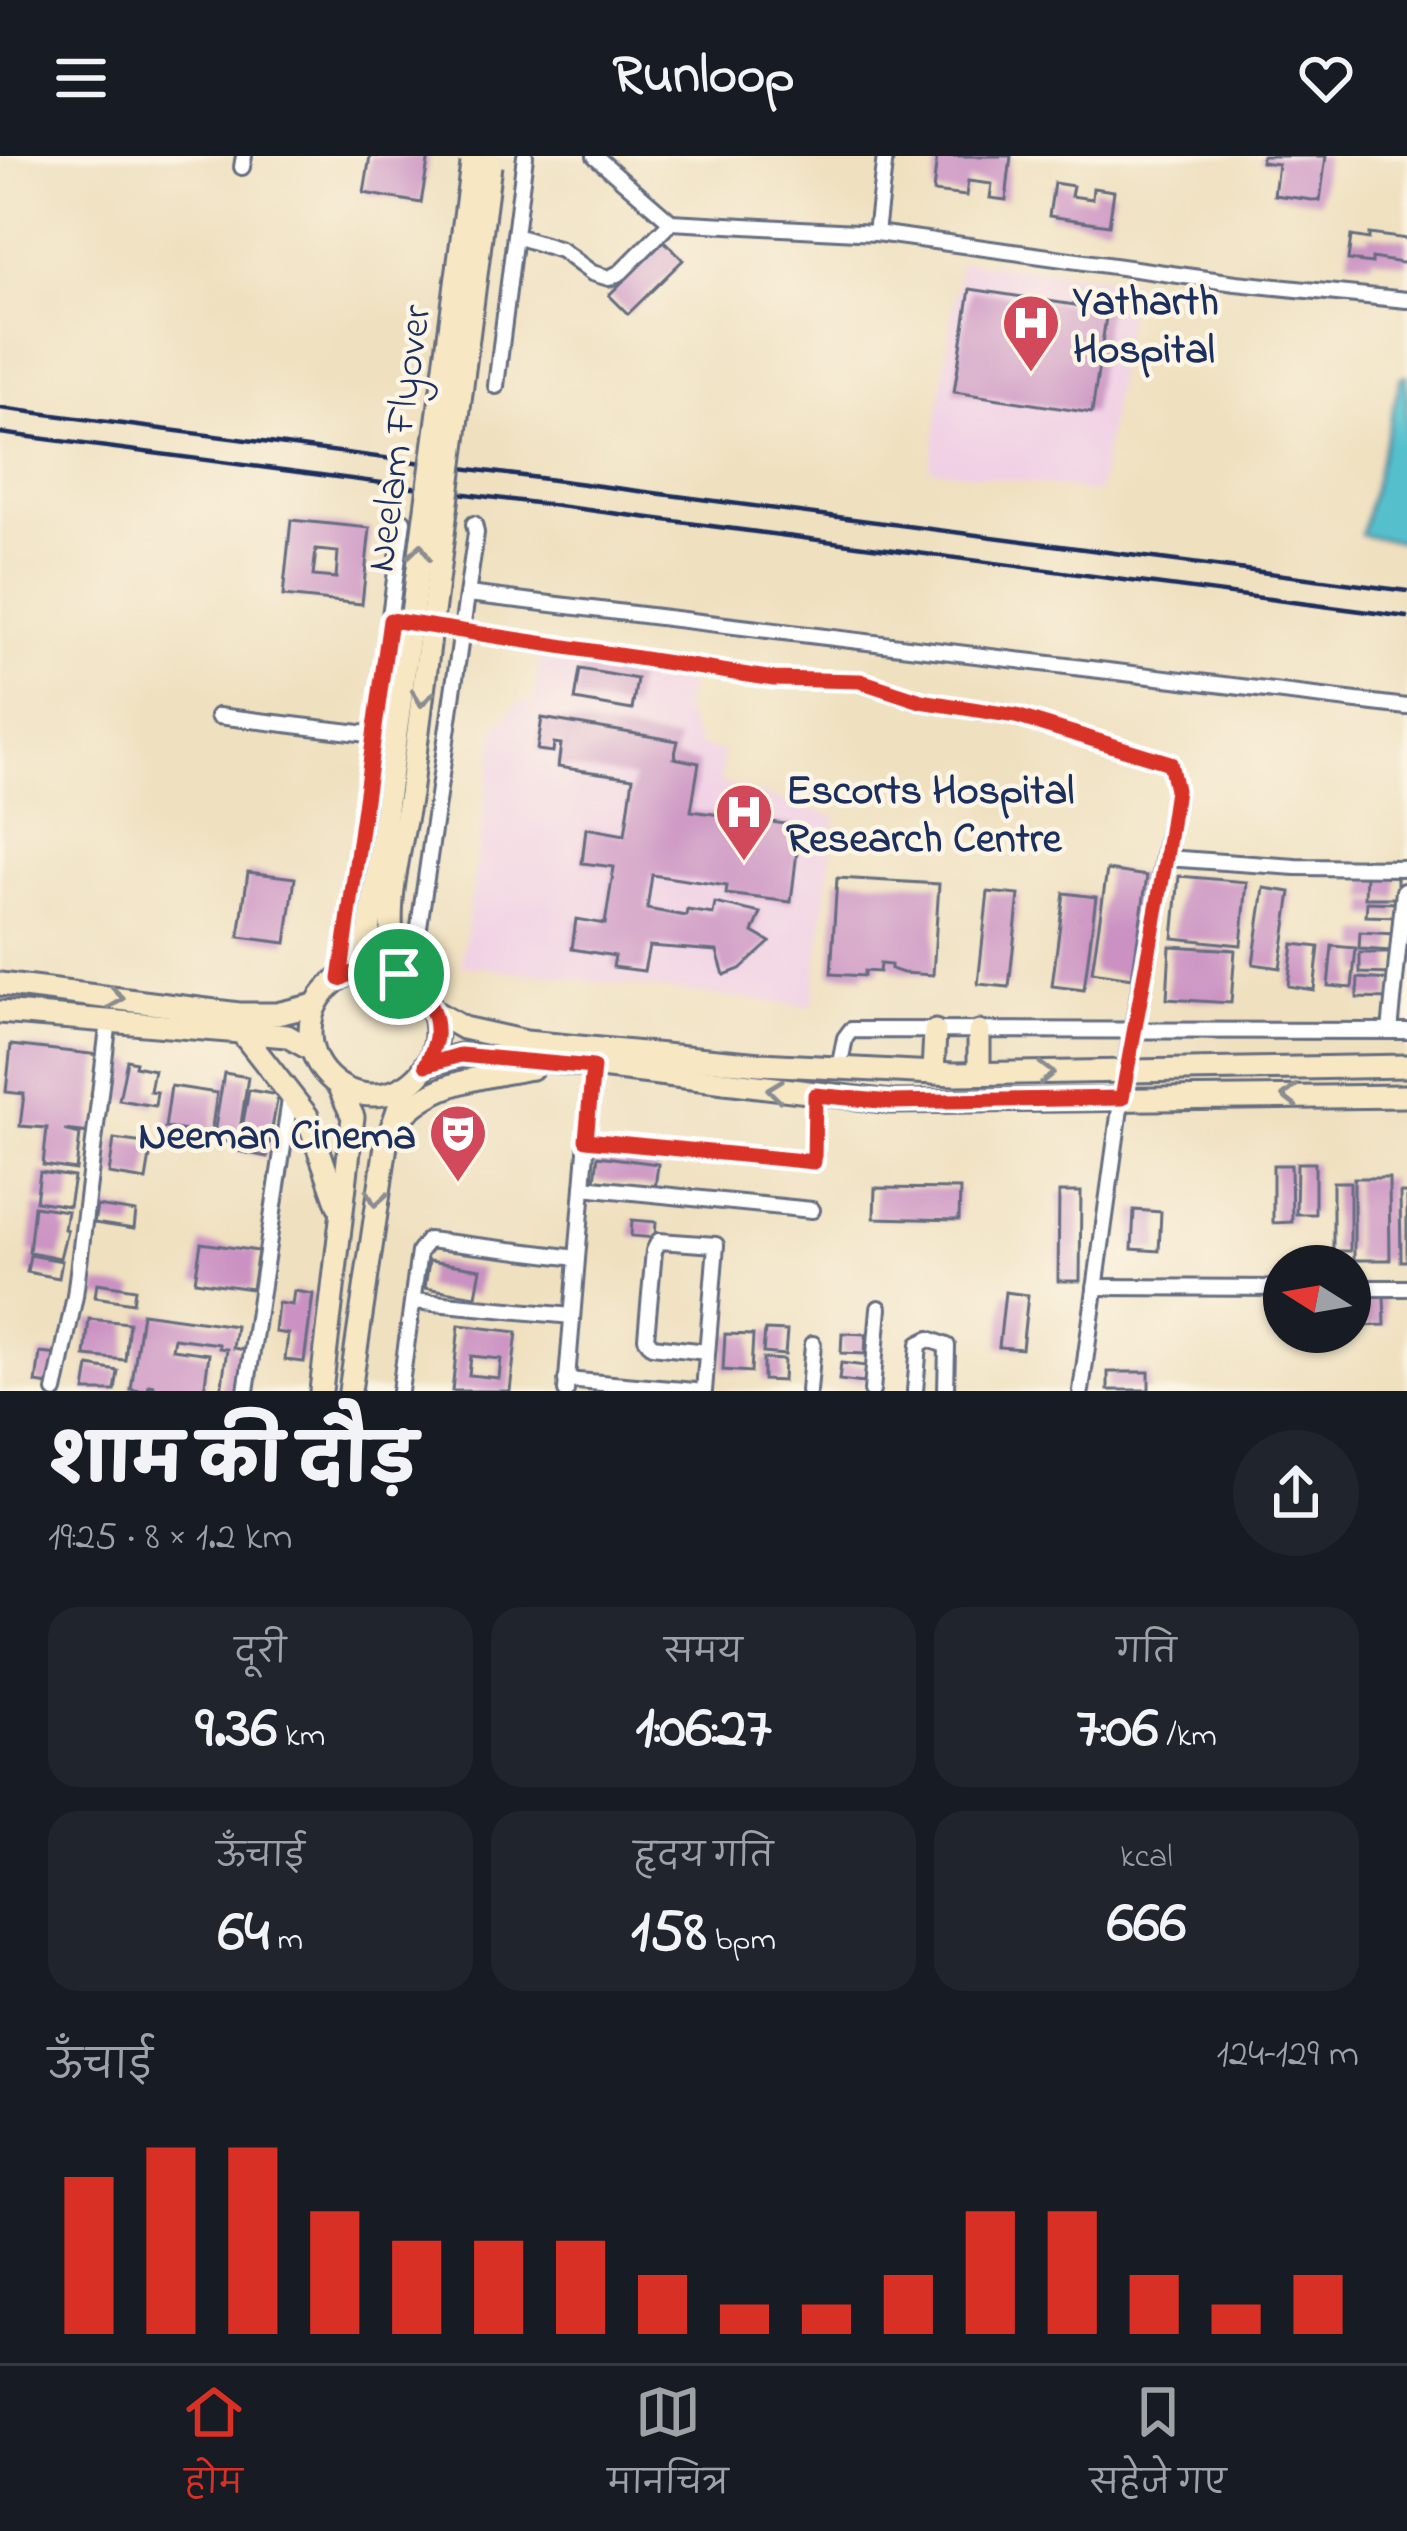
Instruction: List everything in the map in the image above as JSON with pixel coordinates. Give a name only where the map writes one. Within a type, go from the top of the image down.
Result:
[{"type":"street","points":[[496,386],[525,156]]},
{"type":"street","points":[[595,156],[671,222],[876,232],[1236,283],[1407,300]]},
{"type":"street","points":[[876,232],[885,156]]},
{"type":"street","name":"Neelam Flyover","points":[[399,794],[482,160]]},
{"type":"street","points":[[515,236],[560,250],[592,273],[609,278],[671,222]]},
{"type":"street","points":[[349,975],[403,520]]},
{"type":"street","points":[[405,978],[446,763],[476,533],[473,524]]},
{"type":"street","points":[[468,594],[1407,707]]},
{"type":"street","points":[[390,620],[774,679],[860,681],[921,701],[1016,716],[1170,763],[1176,790],[1125,1072],[1081,1391]]},
{"type":"street","points":[[218,716],[376,735]]},
{"type":"street","points":[[349,975],[370,931],[399,794]]},
{"type":"street","points":[[399,794],[391,948],[405,978],[419,988],[433,1011],[436,1039],[426,1065],[406,1086],[386,1095],[364,1096],[339,1087],[322,1072],[312,1050],[309,1029],[316,1005],[328,987],[349,975],[405,978]]},
{"type":"street","points":[[1166,858],[1296,867],[1407,868]]},
{"type":"street","points":[[1390,1031],[1404,891]]},
{"type":"street","points":[[0,984],[239,1014],[278,1014],[316,1005]]},
{"type":"street","points":[[433,1011],[463,1028],[526,1042],[847,1068],[979,1073],[1407,1066]]},
{"type":"street","points":[[0,1015],[287,1036],[312,1050]]},
{"type":"street","points":[[55,1391],[75,1296],[109,1020]]},
{"type":"street","points":[[853,1099],[845,1038],[851,1030],[1407,1030]]},
{"type":"street","points":[[933,1072],[935,1031]]},
{"type":"street","points":[[979,1032],[979,1073]]},
{"type":"street","points":[[242,1033],[308,1116],[342,1217]]},
{"type":"street","points":[[426,1065],[460,1055],[562,1063],[891,1102],[1407,1096]]},
{"type":"street","points":[[390,1133],[421,1099],[455,1084],[562,1063]]},
{"type":"street","points":[[593,1067],[566,1386],[694,1391]]},
{"type":"street","points":[[350,1391],[373,1218],[390,1133],[406,1086]]},
{"type":"street","points":[[321,1391],[353,1117],[339,1087]]},
{"type":"street","points":[[246,1391],[291,1094]]},
{"type":"street","points":[[586,1140],[814,1162],[815,1095]]},
{"type":"street","points":[[583,1187],[812,1210]]},
{"type":"street","points":[[400,1391],[419,1252],[428,1240],[577,1258]]},
{"type":"street","points":[[704,1391],[716,1245],[659,1241],[654,1251],[646,1338],[652,1346],[707,1352]]},
{"type":"street","points":[[1095,1286],[1263,1288]]},
{"type":"street","points":[[1371,1288],[1407,1288]]},
{"type":"street","points":[[412,1301],[572,1316]]},
{"type":"street","points":[[872,1391],[879,1308]]},
{"type":"street","points":[[915,1391],[920,1344],[929,1339],[947,1346],[946,1391]]},
{"type":"street","points":[[809,1391],[813,1344]]},
{"type":"shaded area","name":"Yatharth Hospital","points":[[960,261],[1133,280],[1098,493],[930,468]]},
{"type":"shaded area","points":[[540,657],[689,679],[684,711],[700,746],[723,752],[720,782],[836,817],[812,1007],[461,965],[497,724],[519,702],[534,703]]},
{"type":"water","points":[[1407,375],[1407,543],[1361,535],[1401,377]]},
{"type":"building","points":[[370,156],[429,156],[421,203],[364,193]]},
{"type":"building","points":[[937,156],[1011,156],[1006,200],[990,198],[992,184],[968,181],[966,196],[933,192]]},
{"type":"building","points":[[1262,156],[1326,156],[1320,201],[1274,195],[1278,164],[1261,162]]},
{"type":"building","points":[[1054,183],[1073,186],[1071,196],[1092,199],[1093,188],[1114,191],[1109,225],[1049,216]]},
{"type":"building","points":[[1369,234],[1407,239],[1407,264],[1372,258],[1372,263],[1348,260],[1351,236],[1369,239]]},
{"type":"building","points":[[664,241],[683,260],[628,314],[609,295]]},
{"type":"building","points":[[970,289],[1107,310],[1092,413],[954,392]]},
{"type":"building","points":[[291,520],[370,528],[362,604],[283,596]],"holes":[[[316,550],[338,552],[336,578],[313,576]]]},
{"type":"building","points":[[580,669],[637,679],[632,710],[575,700]]},
{"type":"building","points":[[542,718],[678,741],[674,758],[699,763],[691,811],[800,826],[791,902],[726,894],[727,886],[652,875],[647,909],[686,916],[687,910],[713,914],[715,903],[761,913],[753,932],[770,942],[740,969],[724,975],[717,951],[649,946],[644,971],[613,967],[615,956],[572,949],[576,919],[605,924],[614,867],[582,863],[586,828],[625,835],[633,778],[558,767],[561,744],[554,743],[553,752],[537,750]]},
{"type":"building","points":[[1107,870],[1147,876],[1132,978],[1092,972]]},
{"type":"building","points":[[248,872],[295,878],[286,943],[239,937]]},
{"type":"building","points":[[1366,875],[1397,876],[1397,898],[1365,898]]},
{"type":"building","points":[[1179,876],[1247,882],[1241,945],[1173,938]]},
{"type":"building","points":[[837,878],[939,884],[933,975],[903,973],[880,964],[879,972],[864,971],[864,976],[831,974]]},
{"type":"building","points":[[1264,888],[1291,892],[1280,968],[1253,964]]},
{"type":"building","points":[[988,892],[1019,895],[1009,987],[978,984]]},
{"type":"building","points":[[1064,893],[1096,897],[1084,990],[1052,986]]},
{"type":"building","points":[[1367,902],[1397,903],[1397,917],[1366,916]]},
{"type":"building","points":[[1360,932],[1394,934],[1393,951],[1359,949]]},
{"type":"building","points":[[1293,944],[1319,947],[1314,990],[1288,986]]},
{"type":"building","points":[[1170,946],[1235,950],[1231,1003],[1167,999]]},
{"type":"building","points":[[1332,946],[1356,948],[1352,988],[1328,986]]},
{"type":"building","points":[[1360,953],[1392,953],[1392,974],[1360,973]]},
{"type":"building","points":[[1358,978],[1390,980],[1389,999],[1357,998]]},
{"type":"building","points":[[11,1045],[100,1055],[91,1133],[64,1130],[80,1134],[76,1170],[43,1165],[47,1128],[20,1126],[24,1094],[6,1092]]},
{"type":"building","points":[[127,1060],[154,1070],[150,1091],[157,1092],[155,1106],[119,1100]]},
{"type":"building","points":[[224,1073],[248,1077],[238,1144],[213,1140]]},
{"type":"building","points":[[171,1086],[217,1093],[211,1134],[165,1128]]},
{"type":"building","points":[[249,1090],[278,1095],[267,1157],[238,1151]]},
{"type":"building","points":[[114,1139],[152,1144],[146,1180],[109,1174]]},
{"type":"building","points":[[598,1156],[658,1164],[655,1188],[595,1180]]},
{"type":"building","points":[[1297,1163],[1315,1163],[1315,1214],[1296,1214]]},
{"type":"building","points":[[1273,1165],[1291,1165],[1292,1222],[1273,1223]]},
{"type":"building","points":[[40,1172],[74,1177],[69,1206],[36,1201]]},
{"type":"building","points":[[1354,1178],[1389,1178],[1390,1260],[1371,1260],[1371,1245],[1354,1245]]},
{"type":"building","points":[[1333,1182],[1350,1182],[1350,1245],[1333,1245]]},
{"type":"building","points":[[875,1188],[960,1189],[959,1220],[874,1218]]},
{"type":"building","points":[[1059,1192],[1081,1192],[1080,1281],[1058,1281]]},
{"type":"building","points":[[1400,1193],[1407,1193],[1407,1261],[1401,1261]]},
{"type":"building","points":[[34,1206],[67,1211],[60,1258],[29,1252]]},
{"type":"building","points":[[97,1206],[136,1212],[134,1229],[94,1223]]},
{"type":"building","points":[[1134,1210],[1161,1212],[1159,1251],[1132,1249]]},
{"type":"building","points":[[632,1220],[656,1222],[655,1238],[631,1236]]},
{"type":"building","points":[[201,1243],[258,1251],[252,1289],[195,1281]]},
{"type":"building","points":[[30,1255],[62,1261],[59,1278],[27,1272]]},
{"type":"building","points":[[429,1261],[481,1269],[476,1296],[425,1288]]},
{"type":"building","points":[[97,1283],[135,1289],[133,1303],[95,1297]]},
{"type":"building","points":[[294,1291],[313,1294],[304,1362],[285,1360],[288,1334],[275,1332],[278,1303],[292,1305]]},
{"type":"building","points":[[1005,1292],[1028,1295],[1022,1349],[999,1347]]},
{"type":"building","points":[[1384,1295],[1385,1325],[1371,1326],[1371,1296]]},
{"type":"building","points":[[142,1313],[236,1326],[233,1348],[245,1350],[239,1391],[221,1391],[227,1349],[174,1338],[172,1349],[209,1354],[204,1391],[153,1391],[154,1386],[149,1385],[148,1391],[131,1390]]},
{"type":"building","points":[[89,1319],[129,1323],[125,1360],[85,1356]]},
{"type":"building","points":[[459,1325],[517,1332],[510,1391],[452,1391]],"holes":[[[471,1356],[501,1359],[499,1378],[469,1375]]]},
{"type":"building","points":[[765,1330],[787,1331],[785,1355],[763,1353]]},
{"type":"building","points":[[842,1333],[866,1334],[865,1354],[841,1353]]},
{"type":"building","points":[[725,1334],[753,1335],[751,1372],[723,1370]]},
{"type":"building","points":[[40,1353],[59,1355],[55,1386],[36,1383]]},
{"type":"building","points":[[763,1359],[784,1360],[783,1381],[763,1380]]},
{"type":"building","points":[[841,1363],[866,1366],[864,1383],[839,1380]]},
{"type":"building","points":[[89,1366],[118,1371],[115,1391],[85,1391]]},
{"type":"building","points":[[1108,1372],[1149,1372],[1149,1390],[1108,1390]]},
{"type":"railway","points":[[0,408],[1407,591]]},
{"type":"railway","points":[[0,433],[1407,617]]},
{"type":"place","name":"Yatharth Hospital","points":[[1031,374]]},
{"type":"place","name":"Escorts Hospital Research Centre","points":[[744,863]]},
{"type":"place","name":"Neeman Cinema","points":[[458,1184]]},
{"type":"route","points":[[390,620],[774,679],[860,681],[921,701],[1016,716],[1170,763],[1176,790],[1122,1098],[891,1102],[815,1095],[814,1162],[586,1140],[593,1067],[460,1055],[426,1065],[436,1039],[433,1011],[419,988],[399,974],[366,969],[340,979],[390,620]]}]
